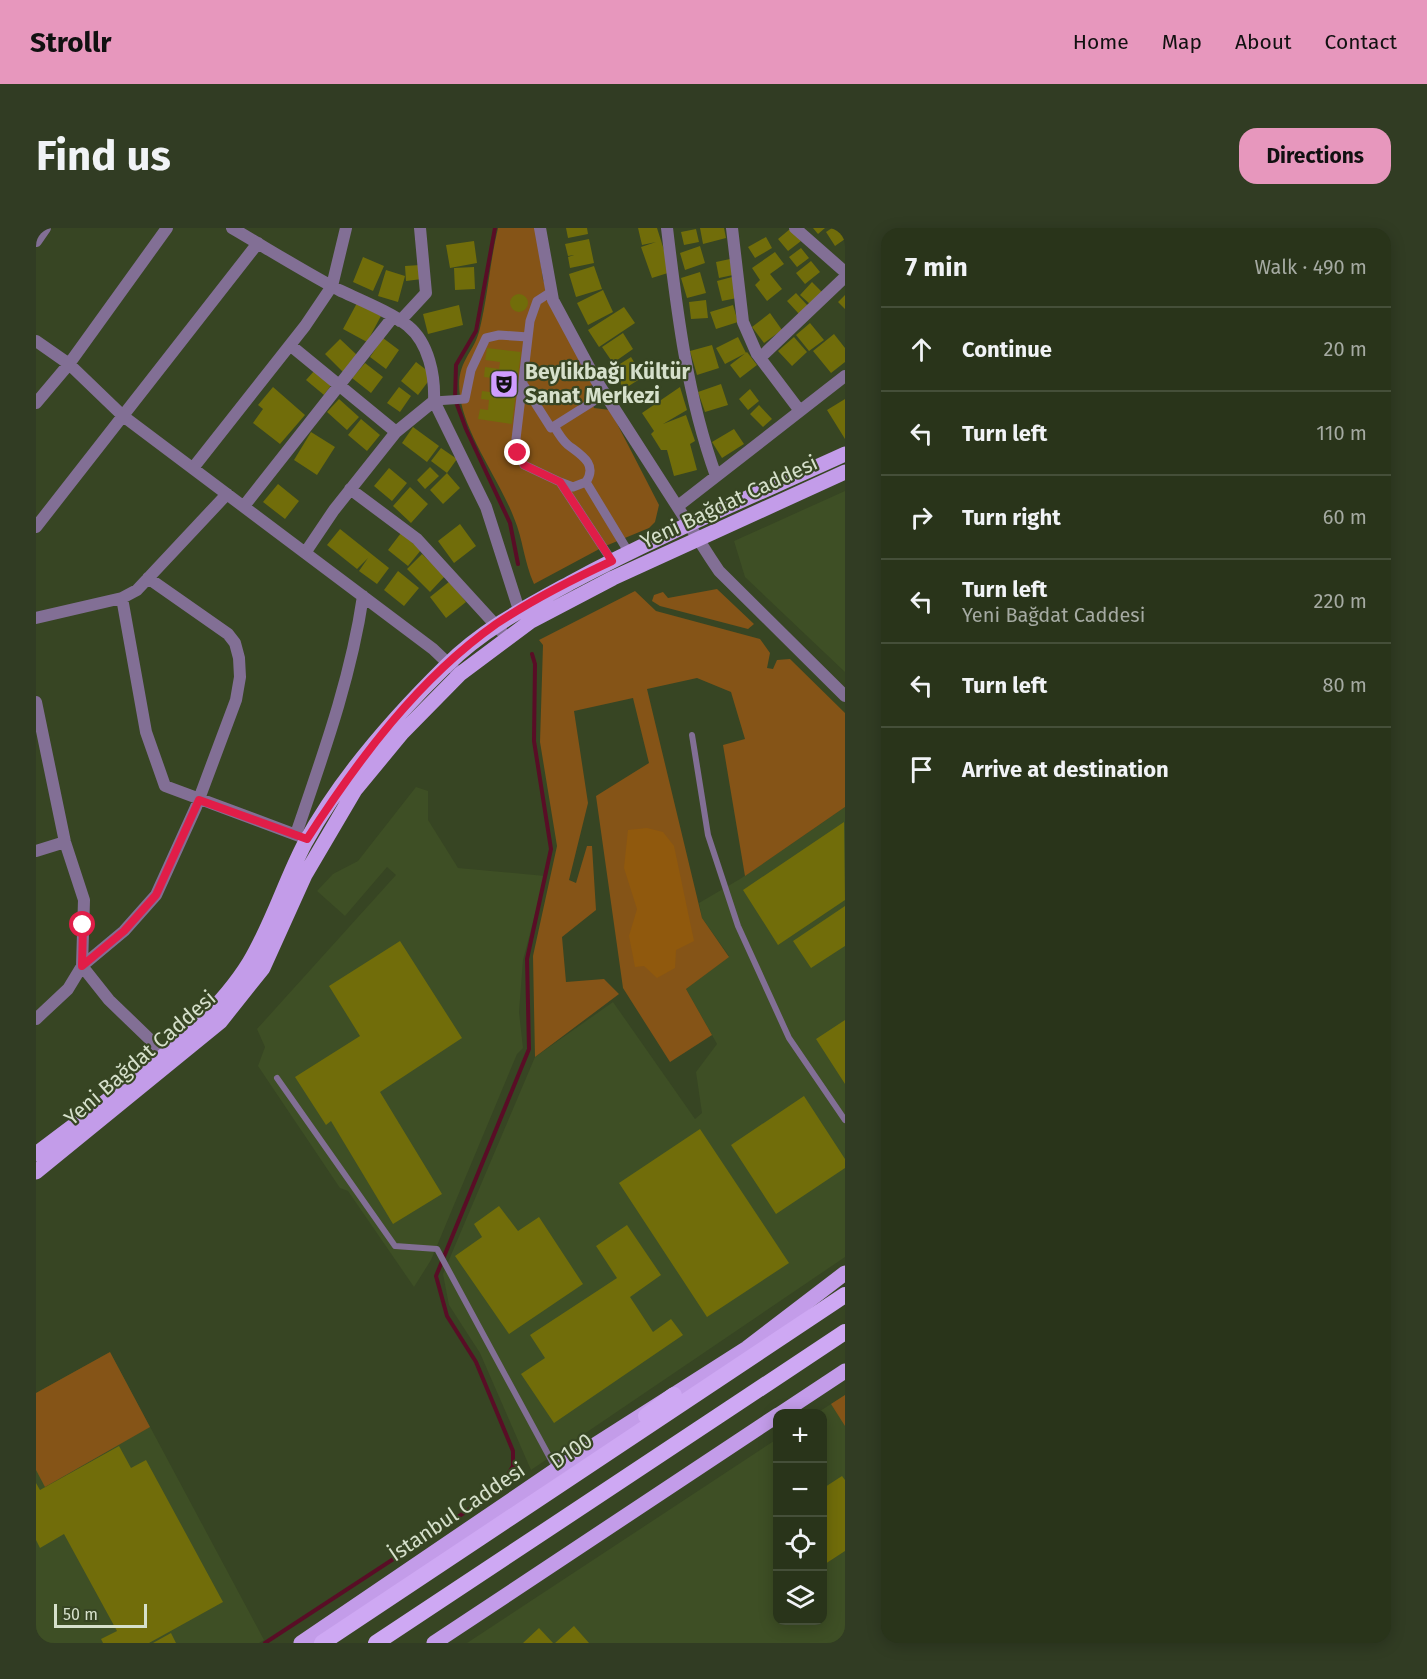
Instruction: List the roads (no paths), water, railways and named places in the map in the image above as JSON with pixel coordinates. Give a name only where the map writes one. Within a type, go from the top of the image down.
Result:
[{"type":"highway","name":"D100","points":[[322,1643],[845,1295]]},
{"type":"highway","points":[[376,1643],[845,1332]]},
{"type":"highway","points":[[542,1498],[674,1395]]},
{"type":"main road","name":"Yeni Bağdat Caddesi","points":[[36,1154],[165,1054],[207,1014],[249,963],[302,836],[390,724],[448,663],[519,610],[612,561],[845,454]]},
{"type":"main road","name":"Yeni Bağdat Caddesi","points":[[36,1172],[220,1022],[263,968],[305,875],[355,790],[402,734],[459,674],[531,621],[613,578],[845,472]]},
{"type":"main road","name":"İstanbul Caddesi","points":[[301,1643],[557,1469],[747,1348],[845,1273]]},
{"type":"main road","points":[[787,1409],[845,1371]]},
{"type":"main road","points":[[434,1643],[773,1418]]},
{"type":"street","points":[[36,241],[45,228]]},
{"type":"street","points":[[36,403],[69,364],[167,228]]},
{"type":"street","points":[[232,228],[332,286],[396,319],[414,333],[429,360],[435,383],[434,401],[486,507],[519,610]]},
{"type":"street","points":[[193,468],[290,345],[332,286],[346,228]]},
{"type":"street","points":[[244,506],[339,385],[396,319],[426,293],[420,228]]},
{"type":"street","points":[[540,228],[553,300],[605,394],[719,571],[845,696]]},
{"type":"street","points":[[667,228],[680,335],[702,438],[716,476]]},
{"type":"street","points":[[732,228],[743,322],[760,358],[800,411]]},
{"type":"street","points":[[795,228],[845,272]]},
{"type":"street","points":[[36,527],[258,243]]},
{"type":"street","points":[[760,358],[845,278]]},
{"type":"street","points":[[551,292],[537,300],[530,321],[516,439],[518,453],[524,465],[560,482],[573,487],[586,482],[591,470],[587,460],[580,452],[568,445],[554,426]]},
{"type":"street","points":[[305,553],[396,432],[434,401],[465,399],[471,370],[486,338],[499,335],[528,337]]},
{"type":"street","points":[[36,341],[69,364],[123,416],[363,596],[459,674]]},
{"type":"street","points":[[290,345],[396,432]]},
{"type":"street","points":[[678,506],[845,376]]},
{"type":"street","points":[[523,384],[551,428],[605,394]]},
{"type":"street","points":[[560,482],[612,561]]},
{"type":"street","points":[[586,482],[629,553]]},
{"type":"street","points":[[351,489],[417,539],[507,637]]},
{"type":"street","points":[[36,618],[122,598],[137,590],[227,494]]},
{"type":"street","points":[[36,1019],[68,989],[82,966],[124,931],[156,895],[199,800],[236,700],[240,678],[239,658],[235,643],[228,634],[148,578]]},
{"type":"street","points":[[122,598],[146,732],[159,776],[165,786],[302,836],[357,640],[363,596]]},
{"type":"street","points":[[36,702],[65,842],[84,900],[82,966],[109,1000],[165,1054]]},
{"type":"street","points":[[36,851],[65,842]]},
{"type":"lane","points":[[692,735],[708,835],[738,926],[789,1038],[845,1120]]},
{"type":"lane","points":[[277,1078],[395,1246],[438,1251],[557,1469]]},
{"type":"waterway","points":[[495,228],[476,331],[456,365],[455,399],[466,429],[510,523],[518,564]]},
{"type":"waterway","points":[[265,1643],[499,1490],[513,1466],[513,1451],[476,1362],[447,1316],[436,1276],[529,1049],[527,959],[551,849],[534,741],[535,664],[532,654]]},
{"type":"place","name":"Beylikbağı Kültür Sanat Merkezi","points":[[504,384]]}]
